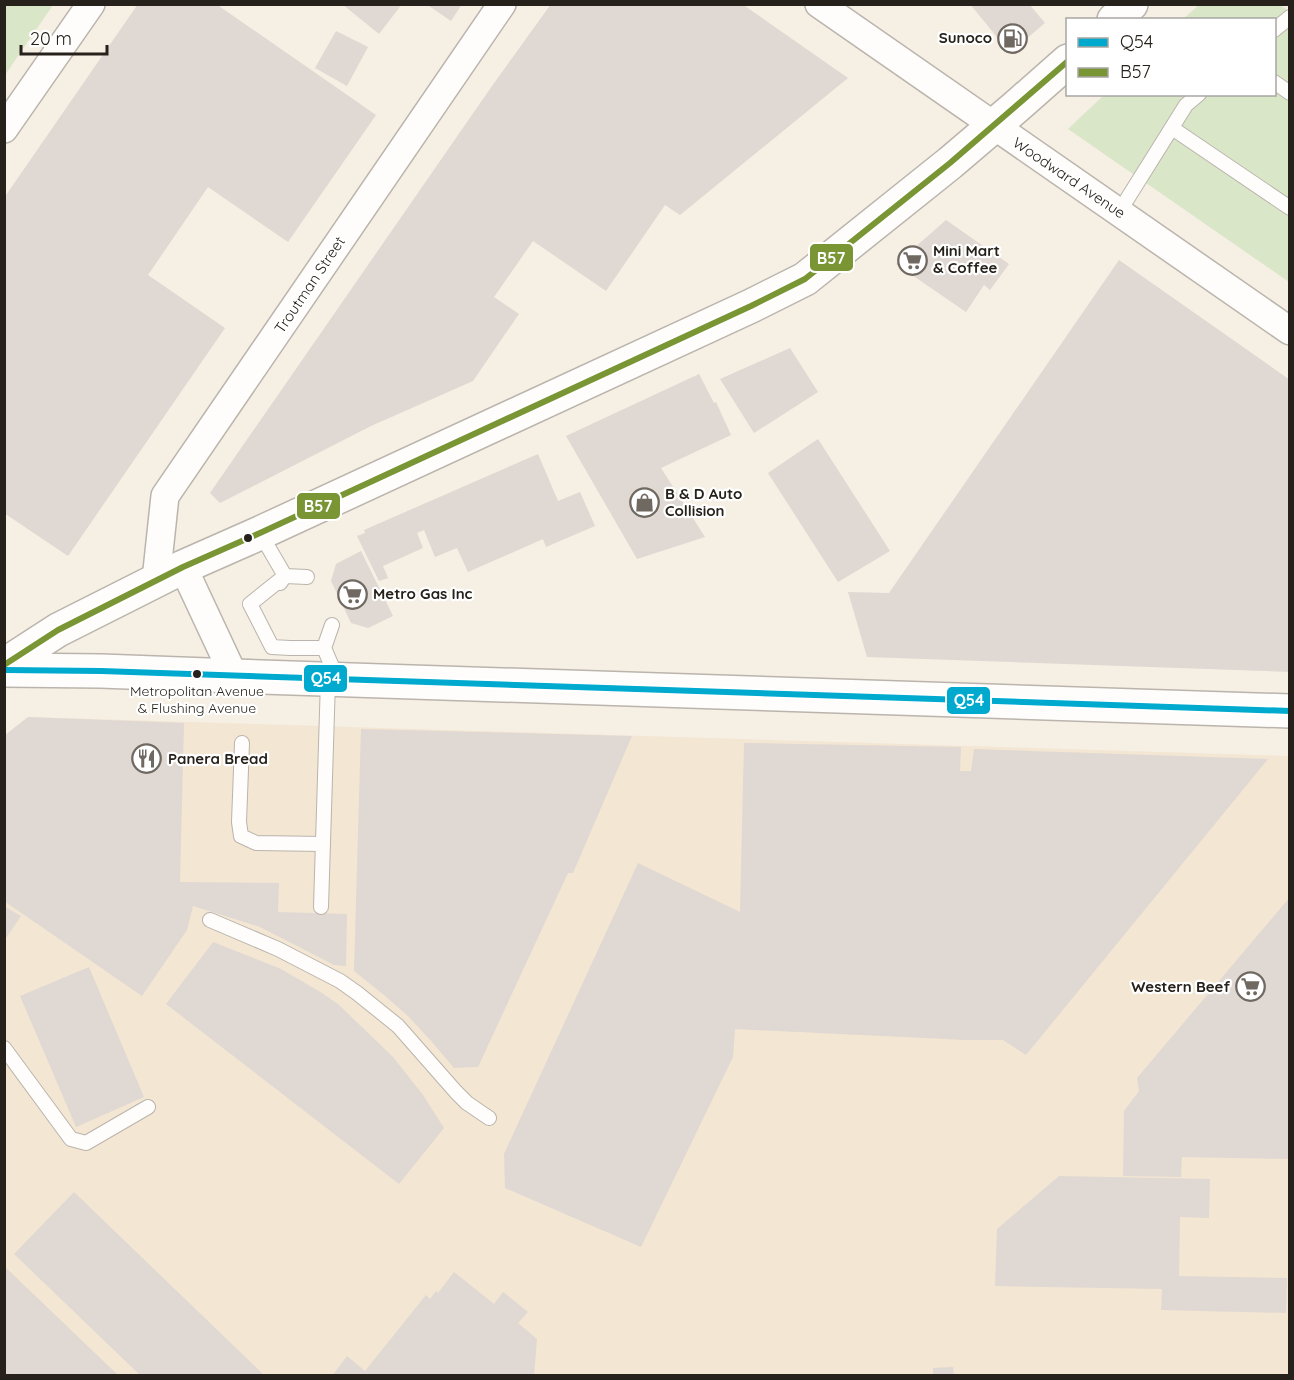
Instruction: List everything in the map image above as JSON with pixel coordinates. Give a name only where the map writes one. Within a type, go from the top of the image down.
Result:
[{"type":"main road","points":[[1116,18],[1131,4]]},
{"type":"main road","points":[[4,665],[58,630],[170,574],[806,279],[994,126],[1066,63]]},
{"type":"main road","points":[[4,670],[101,671],[1290,711]]},
{"type":"street","points":[[4,129],[91,4]]},
{"type":"street","name":"Troutman Street","points":[[170,574],[165,496],[502,4]]},
{"type":"street","name":"Woodward Avenue","points":[[819,4],[1290,331]]},
{"type":"street","points":[[170,574],[234,676]]},
{"type":"lane","points":[[1276,29],[1290,17]]},
{"type":"lane","points":[[1276,83],[1290,93]]},
{"type":"lane","points":[[1119,212],[1186,105],[1196,96]]},
{"type":"lane","points":[[1172,128],[1290,208]]},
{"type":"lane","points":[[260,533],[285,576]]},
{"type":"lane","points":[[276,592],[285,576]]},
{"type":"lane","points":[[307,577],[285,576],[250,604],[272,646],[324,648]]},
{"type":"lane","points":[[321,907],[333,679],[324,648],[332,625]]},
{"type":"lane","points":[[300,638],[324,648]]},
{"type":"lane","points":[[242,743],[239,822],[241,836],[256,843],[323,844]]},
{"type":"lane","points":[[210,920],[278,949],[340,981],[357,993],[398,1026],[467,1103],[489,1118]]},
{"type":"lane","points":[[4,1048],[71,1139],[86,1143],[148,1107]]},
{"type":"shaded area","points":[[28,717],[1289,756],[1289,1375],[5,1376],[4,736]]},
{"type":"green space","points":[[4,5],[53,5],[5,75]]},
{"type":"green space","points":[[1199,5],[1280,5],[1289,11],[1289,282],[1068,129],[1103,96],[1276,96],[1276,18],[1184,18]]},
{"type":"building","points":[[138,4],[216,4],[376,115],[288,242],[208,187],[148,275],[225,328],[68,556],[4,513],[4,198]]},
{"type":"building","points":[[342,4],[402,4],[379,34]]},
{"type":"building","points":[[426,4],[462,4],[451,21]]},
{"type":"building","points":[[551,4],[742,4],[848,78],[680,215],[665,205],[606,291],[533,241],[494,297],[519,314],[473,381],[371,426],[220,503],[210,493]]},
{"type":"building","name":"Sunoco","points":[[970,4],[1029,4],[1045,23],[1010,53]]},
{"type":"building","points":[[336,31],[368,47],[347,86],[315,68]]},
{"type":"building","points":[[946,220],[1009,264],[990,290],[984,285],[966,312],[896,264]]},
{"type":"building","points":[[1119,260],[1290,380],[1290,672],[867,657],[848,592],[889,593]]},
{"type":"building","points":[[790,348],[818,392],[754,433],[720,379]]},
{"type":"building","name":"B & D Auto Collision","points":[[699,374],[714,403],[716,402],[731,435],[661,468],[705,537],[637,559],[566,436]]},
{"type":"building","points":[[818,439],[890,551],[838,582],[768,473]]},
{"type":"building","points":[[538,454],[558,501],[580,492],[595,526],[546,547],[543,539],[468,572],[457,548],[435,557],[424,530],[417,533],[423,548],[383,566],[388,578],[379,581],[357,536],[365,533],[364,530]]},
{"type":"building","points":[[361,551],[393,616],[368,628],[351,623],[331,581],[336,564]]},
{"type":"building","points":[[28,717],[184,723],[180,882],[279,883],[278,912],[347,914],[346,966],[334,965],[260,927],[193,906],[187,930],[142,996],[4,901],[4,736]]},
{"type":"building","points":[[361,729],[632,736],[573,873],[568,873],[478,1067],[454,1068],[409,1017],[354,971]]},
{"type":"building","points":[[744,743],[961,747],[960,771],[971,771],[974,749],[1268,759],[1026,1055],[1003,1040],[735,1029],[733,1057],[641,1247],[505,1188],[504,1154],[638,863],[740,912]]},
{"type":"building","name":"Western Beef","points":[[1290,897],[1290,1159],[1182,1157],[1181,1177],[1123,1176],[1124,1111],[1139,1091],[1137,1078]]},
{"type":"building","points":[[4,906],[21,916],[4,941]]},
{"type":"building","points":[[213,942],[281,969],[338,1004],[393,1057],[423,1095],[444,1128],[399,1184],[166,1004]]},
{"type":"building","points":[[89,967],[144,1097],[76,1127],[20,996]]},
{"type":"building","points":[[1059,1176],[1210,1179],[1209,1218],[1180,1217],[1179,1276],[1287,1278],[1286,1313],[1161,1310],[1162,1289],[995,1286],[997,1229]]},
{"type":"building","points":[[74,1192],[265,1376],[141,1376],[14,1254]]},
{"type":"building","points":[[4,1266],[119,1376],[4,1376]]},
{"type":"building","points":[[454,1272],[494,1304],[503,1292],[528,1312],[518,1323],[537,1339],[534,1376],[332,1376],[347,1356],[365,1371],[426,1295],[430,1299],[436,1291],[438,1293]]},
{"type":"building","points":[[953,1367],[954,1376],[933,1376],[933,1368]]},
{"type":"transit line","name":"B57","points":[[4,665],[58,630],[183,567],[751,306],[805,279],[950,163],[1066,63]]},
{"type":"transit line","name":"Q54","points":[[4,670],[101,671],[1290,711]]},
{"type":"place","name":"Sunoco","points":[[1013,38]]},
{"type":"place","name":"Mini Mart & Coffee","points":[[912,260]]},
{"type":"place","name":"B & D Auto Collision","points":[[644,503]]},
{"type":"place","name":"Metro Gas Inc","points":[[352,594]]},
{"type":"place","name":"Metropolitan Avenue & Flushing Avenue","points":[[197,674]]},
{"type":"place","name":"Panera Bread","points":[[147,759]]},
{"type":"place","name":"Western Beef","points":[[1251,987]]}]
